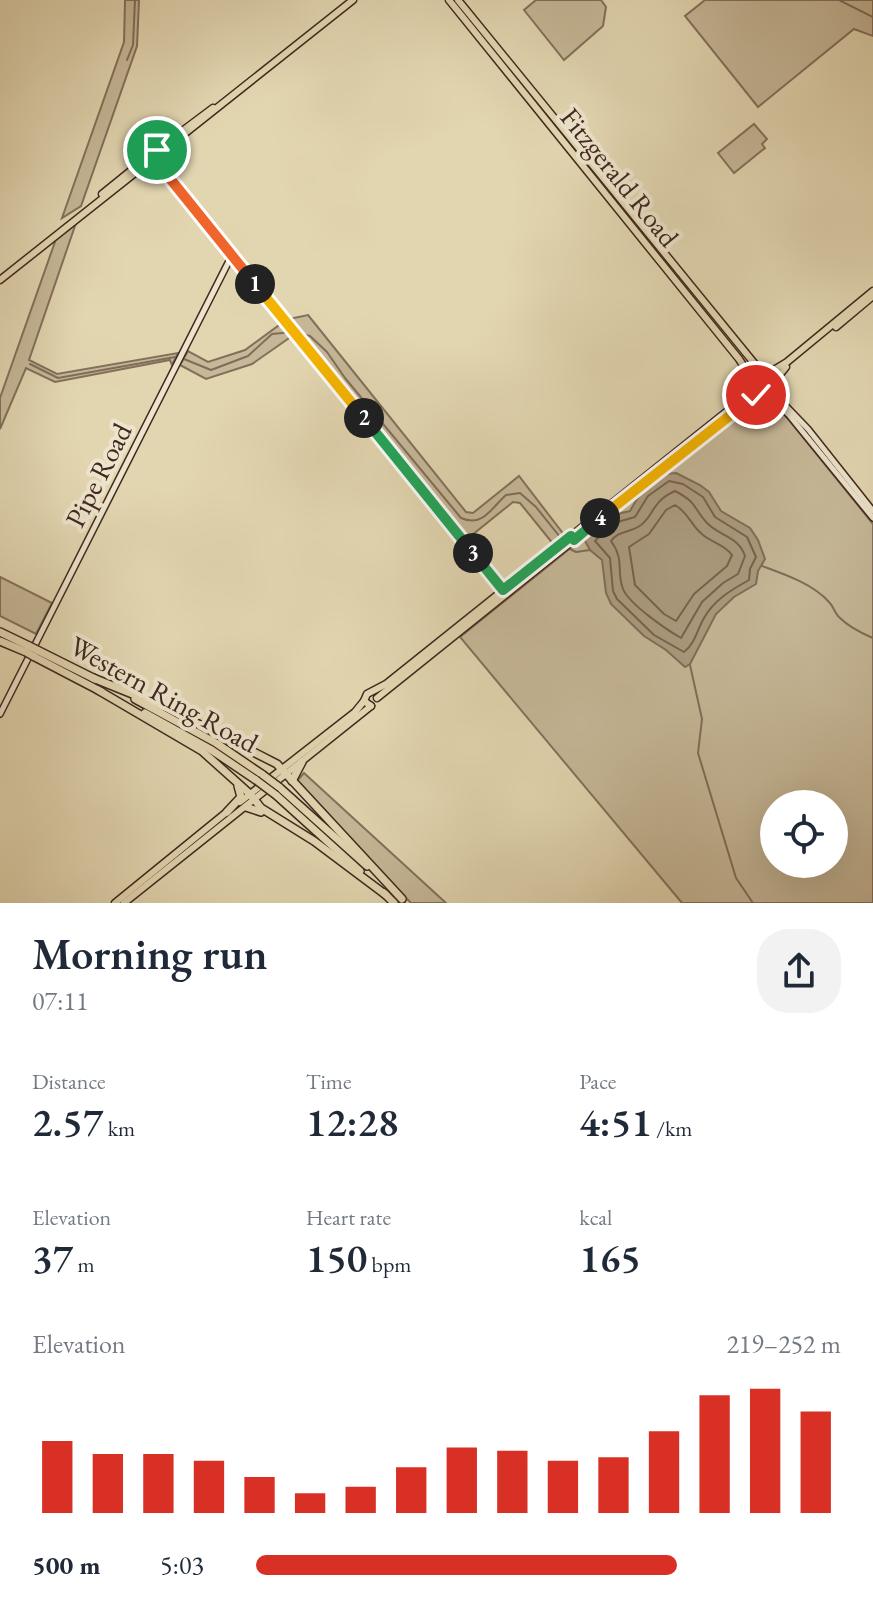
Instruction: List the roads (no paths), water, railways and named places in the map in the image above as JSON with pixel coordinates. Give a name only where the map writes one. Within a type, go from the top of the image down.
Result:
[{"type":"highway","name":"Western Ring Road","points":[[0,632],[98,690],[192,738],[259,777]]},
{"type":"highway","name":"Western Ring Road","points":[[0,641],[93,678],[194,730],[277,791],[401,902]]},
{"type":"highway","points":[[93,678],[167,708],[263,756],[286,772],[401,902]]},
{"type":"highway","points":[[98,690],[197,748],[261,808],[321,846],[386,895]]},
{"type":"highway","points":[[286,772],[302,762]]},
{"type":"highway","points":[[227,812],[242,796],[232,778]]},
{"type":"highway","name":"Western Ring Road","points":[[277,791],[386,895],[401,902]]},
{"type":"highway","points":[[246,807],[288,825]]},
{"type":"main road","points":[[152,157],[346,0]]},
{"type":"main road","points":[[324,20],[353,0]]},
{"type":"main road","name":"Fitzgerald Road","points":[[449,0],[530,93]]},
{"type":"main road","name":"Fitzgerald Road","points":[[458,0],[675,274],[763,393]]},
{"type":"main road","points":[[0,278],[276,59]]},
{"type":"main road","points":[[160,166],[163,154],[178,139]]},
{"type":"main road","name":"Fitzgerald Road","points":[[675,274],[774,384]]},
{"type":"main road","points":[[374,696],[740,401],[756,377],[787,362],[872,292]]},
{"type":"main road","points":[[572,538],[748,400],[774,384],[787,366],[872,292]]},
{"type":"main road","points":[[374,696],[505,592]]},
{"type":"main road","points":[[384,691],[386,700]]},
{"type":"main road","points":[[115,903],[227,812],[286,772],[355,712],[359,703],[375,704],[374,696]]},
{"type":"main road","points":[[302,762],[364,702]]},
{"type":"main road","points":[[124,903],[246,807],[252,797]]},
{"type":"main road","points":[[210,834],[222,837]]},
{"type":"street","points":[[152,157],[505,592]]},
{"type":"street","name":"Pipe Road","points":[[0,714],[232,255]]},
{"type":"street","points":[[774,384],[783,403],[808,429],[873,511]]},
{"type":"street","points":[[763,393],[789,415],[873,518]]},
{"type":"water","points":[[676,473],[700,485],[709,492],[721,511],[750,528],[765,559],[758,571],[756,584],[734,597],[716,614],[690,664],[685,667],[644,636],[611,604],[606,593],[602,560],[590,550],[584,539],[612,515],[630,511],[654,481]]},
{"type":"waterway","points":[[127,60],[133,45],[135,0]]},
{"type":"waterway","points":[[839,0],[873,17]]},
{"type":"waterway","points":[[184,359],[211,370],[248,356],[272,334],[292,332],[310,336],[327,352],[461,518],[481,518],[506,495],[520,493],[536,507],[560,537]]},
{"type":"waterway","points":[[30,364],[58,378],[175,357]]},
{"type":"waterway","points":[[568,548],[576,552],[590,550]]},
{"type":"waterway","points":[[762,566],[815,590],[844,621],[873,638]]},
{"type":"waterway","points":[[690,665],[702,719],[698,753],[736,878],[753,903]]}]
